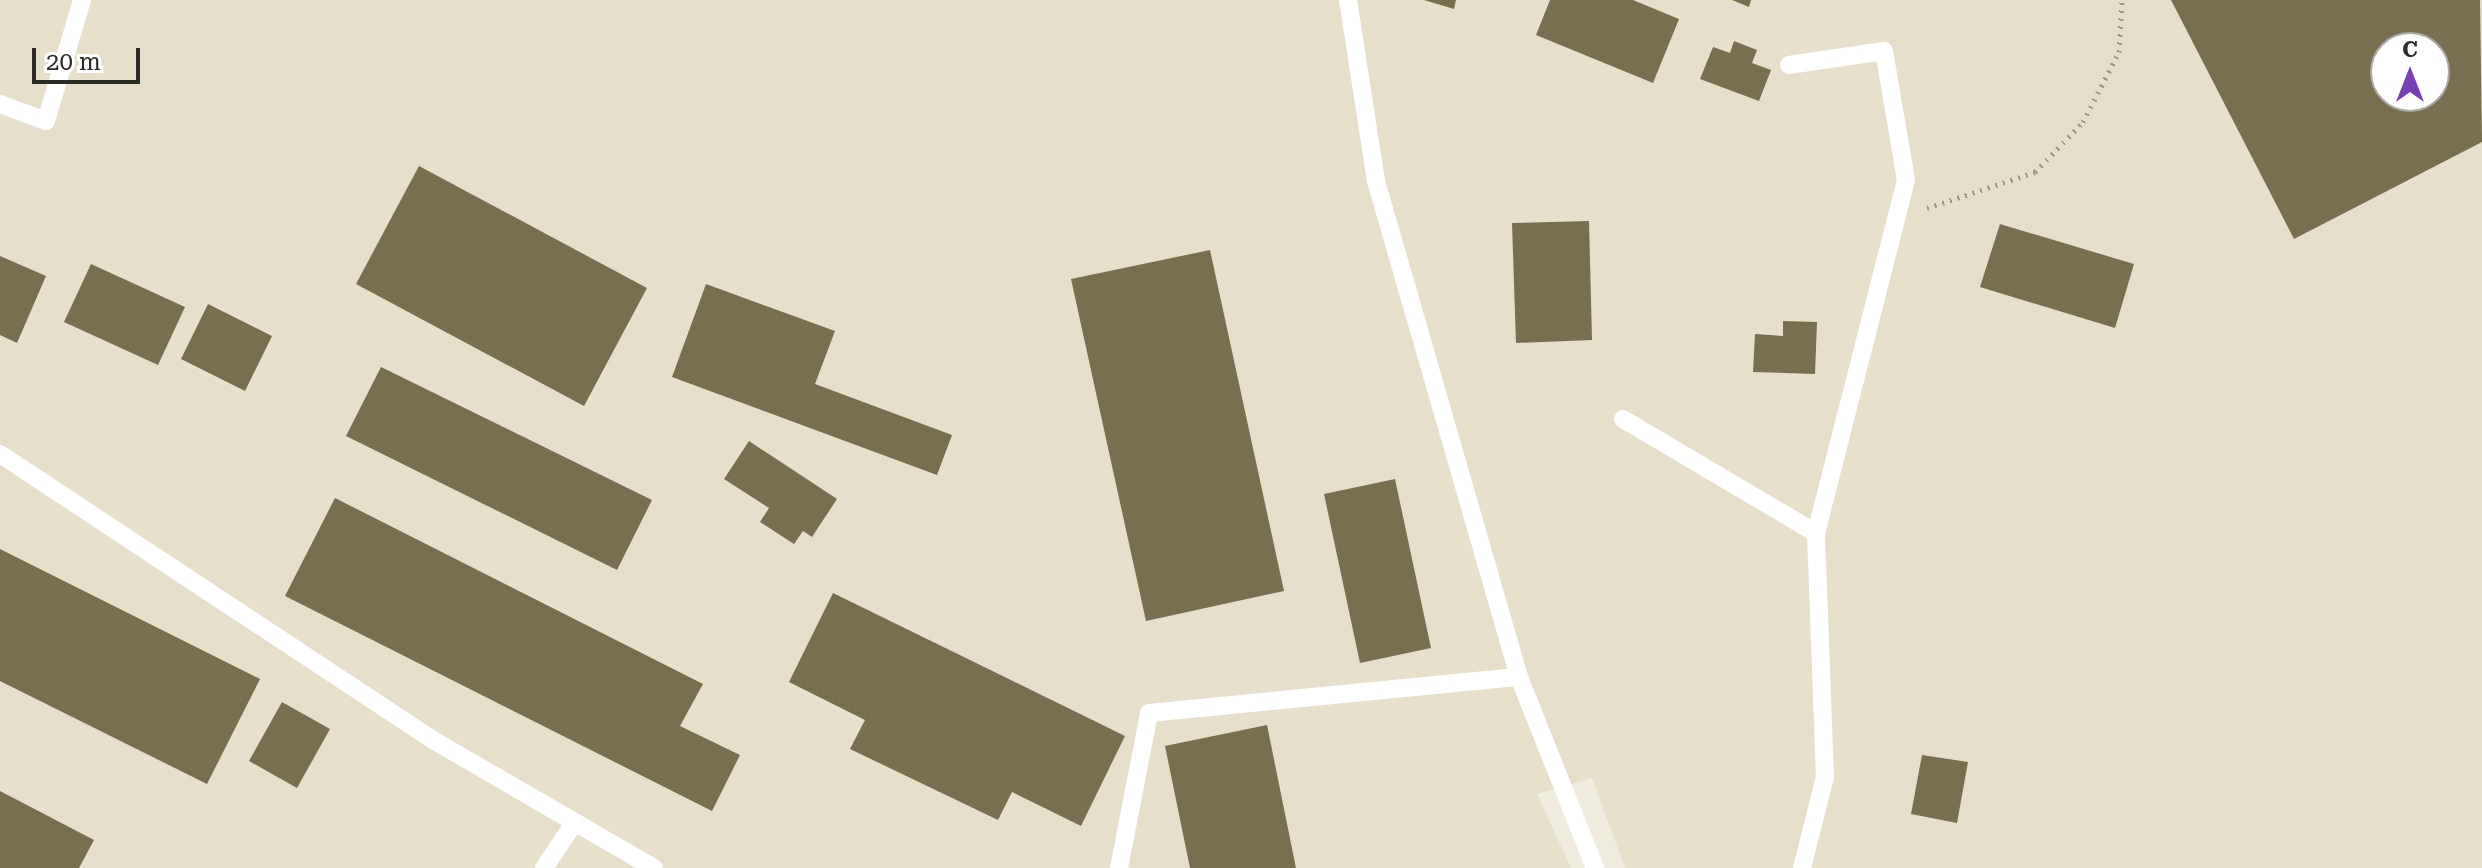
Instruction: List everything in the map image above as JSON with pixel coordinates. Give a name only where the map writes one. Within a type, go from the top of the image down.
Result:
[{"type":"lane","points":[[0,104],[46,121],[82,0]]},
{"type":"lane","points":[[1348,0],[1376,181],[1519,677],[1595,868]]},
{"type":"lane","points":[[1789,65],[1884,51],[1906,180],[1816,533],[1825,777],[1802,868]]},
{"type":"lane","points":[[1623,419],[1816,533]]},
{"type":"lane","points":[[0,454],[433,740],[654,868]]},
{"type":"lane","points":[[1119,868],[1149,713],[1519,677]]},
{"type":"lane","points":[[544,868],[575,822]]},
{"type":"path","points":[[1896,218],[2035,172],[2083,122],[2119,52],[2122,0]]},
{"type":"shaded area","points":[[0,0],[2482,0],[2482,868],[1625,868],[1592,778],[1537,794],[1571,868],[0,868]]},
{"type":"building","points":[[1424,0],[1456,0],[1454,9]]},
{"type":"building","points":[[1550,0],[1633,0],[1679,19],[1653,83],[1536,35]]},
{"type":"building","points":[[1732,0],[1751,0],[1749,7]]},
{"type":"building","points":[[2171,0],[2480,0],[2482,142],[2294,239]]},
{"type":"building","points":[[1734,41],[1757,50],[1752,63],[1771,70],[1759,101],[1700,79],[1713,47],[1730,53]]},
{"type":"building","points":[[419,166],[647,288],[584,406],[356,284]]},
{"type":"building","points":[[1589,221],[1592,340],[1516,343],[1512,223]]},
{"type":"building","points":[[2000,224],[2134,264],[2115,328],[1980,287]]},
{"type":"building","points":[[1210,250],[1284,591],[1146,621],[1071,279]]},
{"type":"building","points":[[0,256],[46,276],[17,343],[0,335]]},
{"type":"building","points":[[91,264],[185,307],[158,365],[64,322]]},
{"type":"building","points":[[706,284],[835,331],[815,384],[952,435],[937,475],[672,377]]},
{"type":"building","points":[[208,304],[272,336],[245,391],[181,359]]},
{"type":"building","points":[[1783,321],[1817,322],[1815,374],[1753,372],[1755,334],[1783,336]]},
{"type":"building","points":[[381,367],[652,500],[617,570],[346,436]]},
{"type":"building","points":[[749,441],[837,499],[812,537],[803,531],[794,544],[760,522],[769,508],[724,479]]},
{"type":"building","points":[[1395,479],[1431,648],[1360,663],[1324,494]]},
{"type":"building","points":[[335,498],[703,684],[680,726],[740,755],[712,811],[285,596]]},
{"type":"building","points":[[0,549],[260,679],[207,784],[0,681]]},
{"type":"building","points":[[833,593],[1125,736],[1081,826],[1012,792],[998,820],[850,749],[865,720],[789,682]]},
{"type":"building","points":[[282,702],[330,729],[297,788],[249,761]]},
{"type":"building","points":[[1267,725],[1296,868],[1190,868],[1165,746]]},
{"type":"building","points":[[1922,755],[1968,762],[1957,823],[1911,814]]},
{"type":"building","points":[[0,791],[94,840],[79,868],[0,868]]}]
